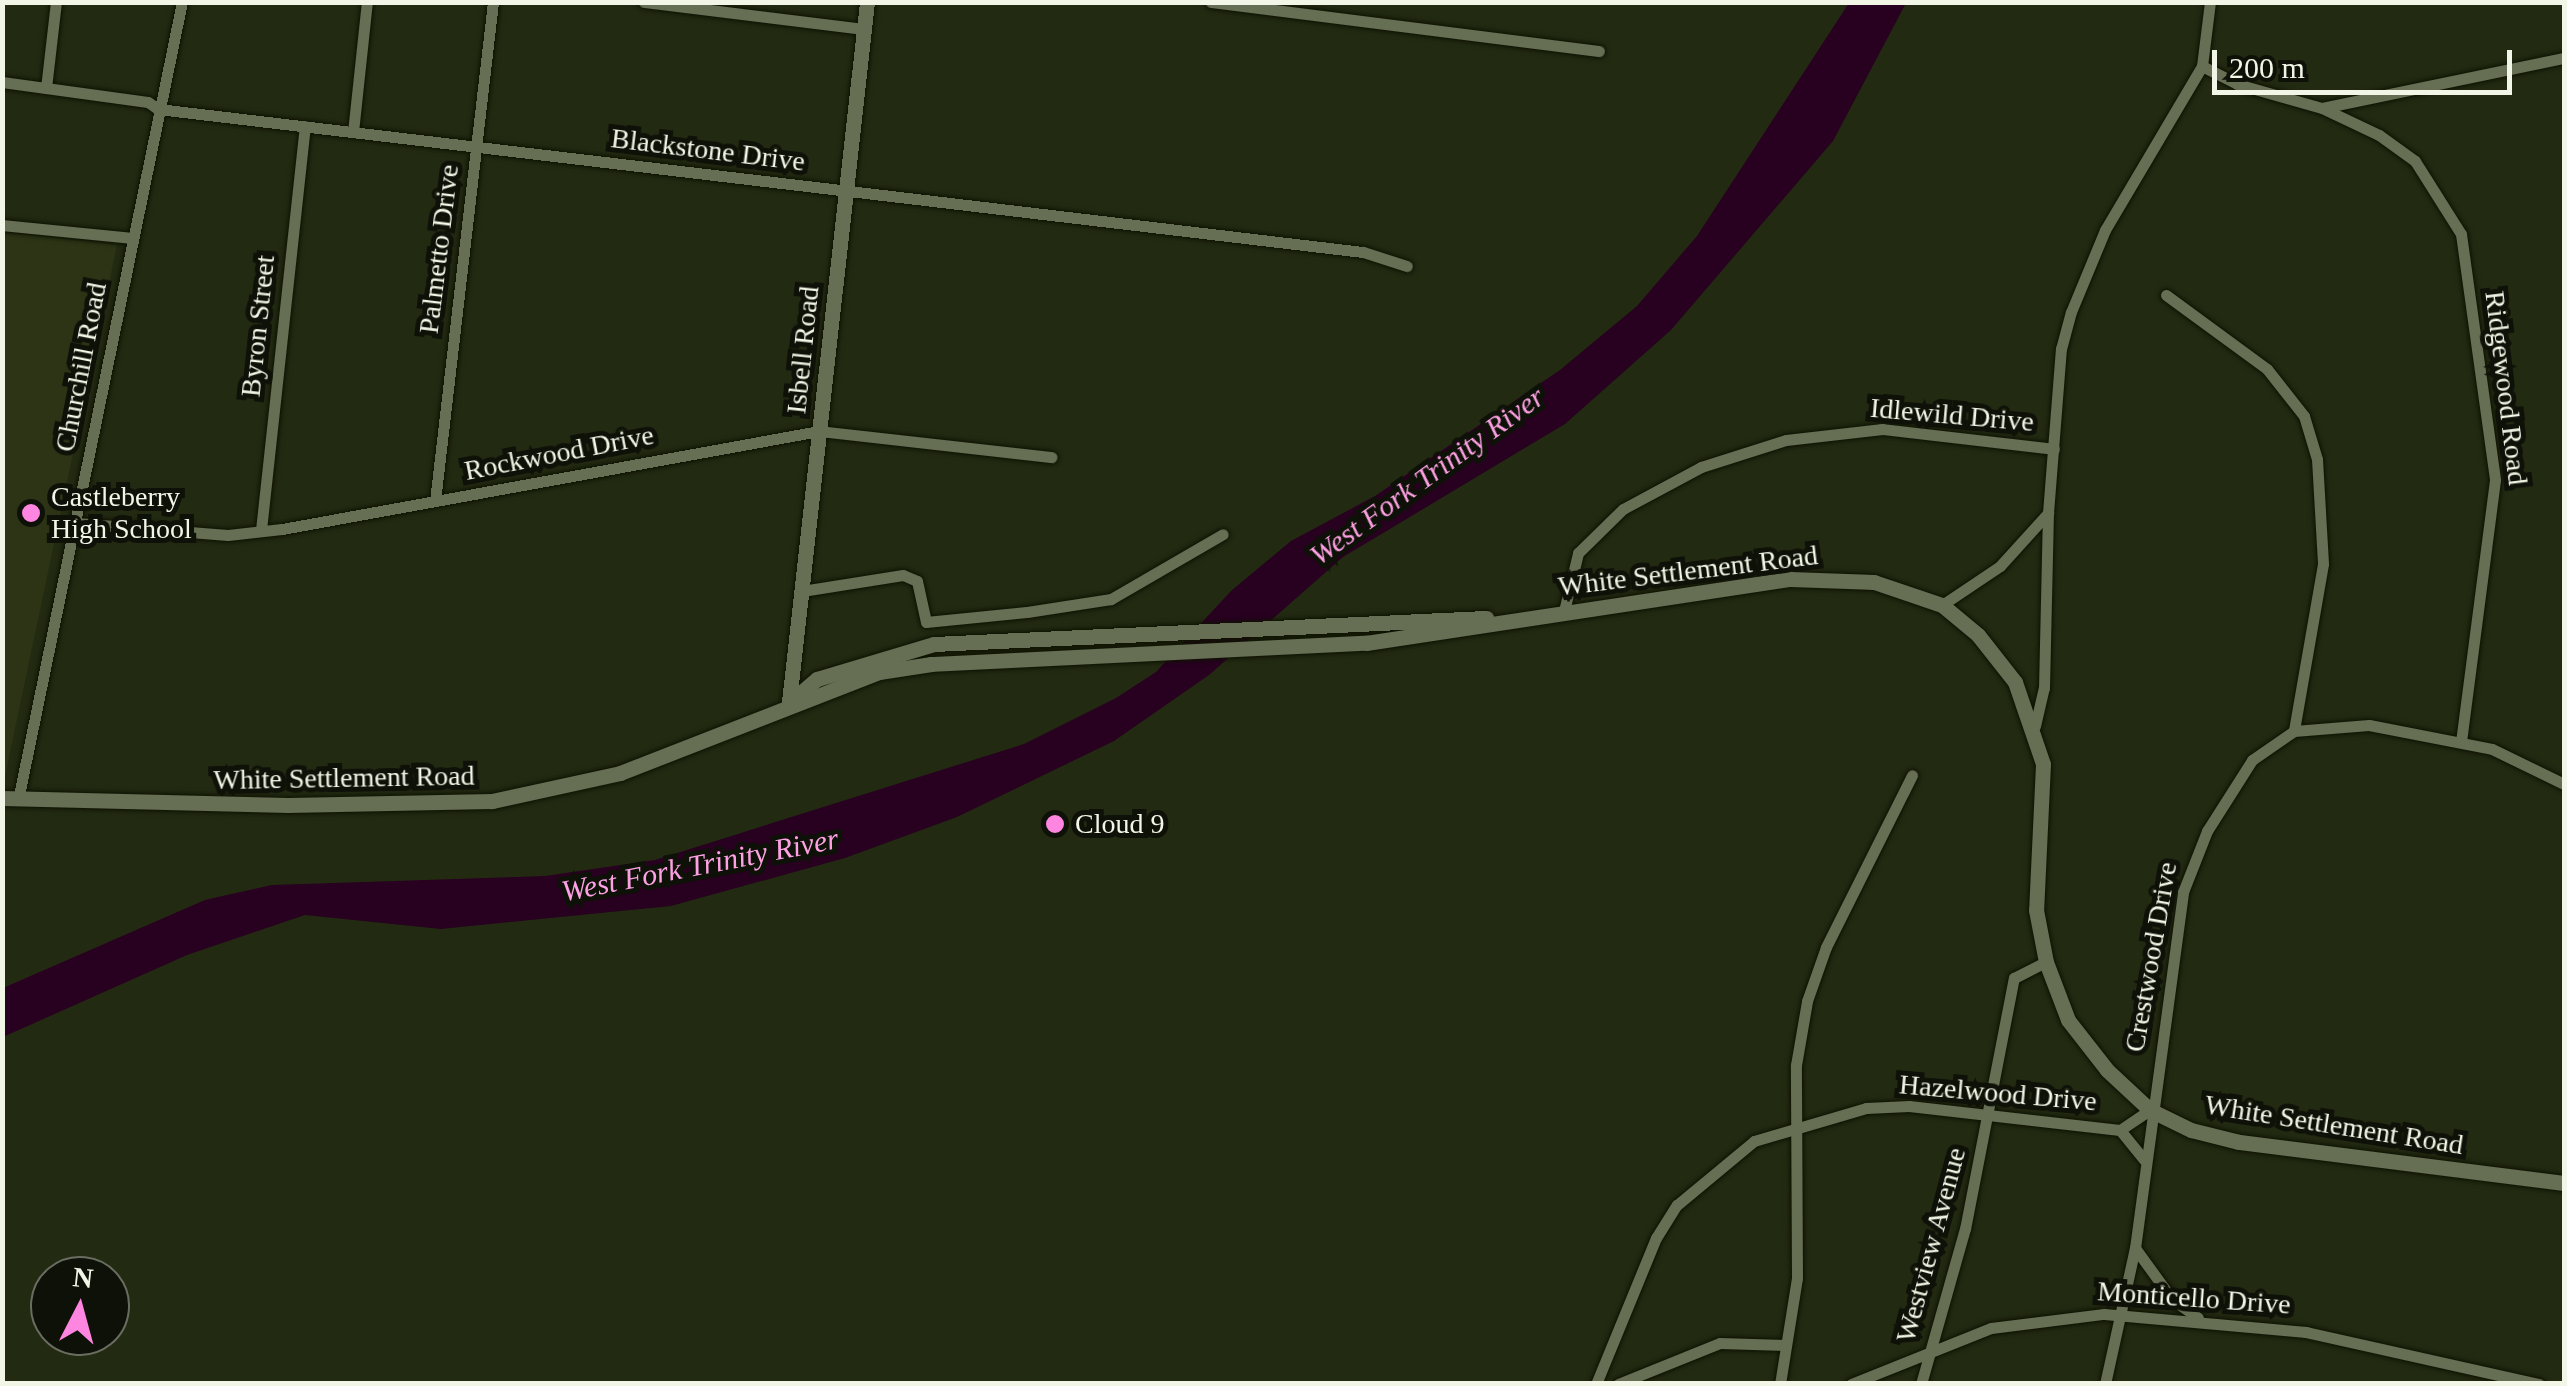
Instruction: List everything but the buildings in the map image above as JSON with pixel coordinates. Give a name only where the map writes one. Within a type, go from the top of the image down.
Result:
[{"type":"main road","name":"Isbell Road","points":[[790,702],[867,2]]},
{"type":"main road","name":"White Settlement Road","points":[[10,799],[419,806],[492,801],[620,773],[790,702],[879,672],[1448,634],[1564,611],[1833,578],[1874,582],[1942,605],[1978,635],[2016,682],[2035,726],[2043,794],[2036,910],[2046,962],[2068,1020],[2107,1070],[2150,1110],[2191,1130],[2239,1142],[2564,1183]]},
{"type":"main road","name":"White Settlement Road","points":[[790,702],[818,679],[882,656],[949,643],[1516,618]]},
{"type":"street","points":[[46,88],[56,2]]},
{"type":"street","name":"Churchill Road","points":[[10,799],[76,523],[182,2]]},
{"type":"street","points":[[353,132],[368,2]]},
{"type":"street","name":"Palmetto Drive","points":[[434,501],[492,2]]},
{"type":"street","points":[[644,2],[864,30]]},
{"type":"street","points":[[1211,2],[1308,8],[1599,51]]},
{"type":"street","points":[[2035,726],[2044,688],[2048,512],[2061,349],[2084,276],[2202,66],[2210,2]]},
{"type":"street","points":[[2322,108],[2564,58]]},
{"type":"street","name":"Ridgewood Road","points":[[2202,66],[2237,84],[2322,108],[2380,135],[2414,161],[2460,234],[2495,480],[2461,741]]},
{"type":"street","name":"Blackstone Drive","points":[[2,82],[158,109],[1363,252],[1407,266]]},
{"type":"street","name":"Byron Street","points":[[261,530],[305,126]]},
{"type":"street","points":[[2,225],[132,238]]},
{"type":"street","points":[[2166,295],[2266,369],[2296,401],[2317,459],[2323,564],[2294,731]]},
{"type":"street","name":"Idlewild Drive","points":[[1564,611],[1578,554],[1623,509],[1702,467],[1786,440],[1882,428],[2054,449]]},
{"type":"street","name":"Rockwood Drive","points":[[76,523],[228,535],[820,432],[1052,458]]},
{"type":"street","points":[[1942,605],[2000,566],[2048,512]]},
{"type":"street","points":[[802,591],[912,576],[926,622],[1027,612],[1110,599],[1224,534]]},
{"type":"street","name":"Crestwood Drive","points":[[2106,1384],[2135,1248],[2150,1110],[2192,862],[2252,760],[2294,731],[2369,725],[2461,741],[2531,764],[2564,784]]},
{"type":"street","points":[[1780,1384],[1801,1219],[1796,1066],[1807,1000],[1826,947],[1912,776]]},
{"type":"street","name":"Westview Avenue","points":[[1920,1384],[1990,1113],[2014,978],[2046,962]]},
{"type":"street","name":"Hazelwood Drive","points":[[1596,1384],[1642,1266],[1678,1205],[1742,1148],[1798,1124],[1866,1108],[1990,1113],[2120,1130],[2150,1110]]},
{"type":"street","name":"Hazelwood Drive","points":[[2120,1130],[2144,1160]]},
{"type":"street","points":[[2135,1248],[2172,1299],[2198,1319]]},
{"type":"street","name":"Monticello Drive","points":[[1850,1384],[1931,1348],[2041,1318],[2122,1315],[2198,1319],[2306,1332],[2539,1384]]},
{"type":"street","points":[[1618,1384],[1720,1343],[1785,1345]]},
{"type":"shaded area","name":"Castleberry High School","points":[[3,232],[117,245],[4,781],[2,780]]},
{"type":"water","name":"West Fork Trinity River","points":[[1849,3],[1906,3],[1833,141],[1671,330],[1565,424],[1343,557],[1209,675],[1114,741],[957,817],[845,858],[671,906],[441,929],[305,915],[187,955],[3,1037],[3,988],[205,900],[272,885],[545,876],[655,860],[1024,744],[1116,698],[1156,672],[1231,591],[1291,541],[1375,496],[1560,370],[1637,306],[1697,236]]},
{"type":"place","name":"Castleberry High School","points":[[31,513]]},
{"type":"place","name":"Cloud 9","points":[[1055,824]]}]
